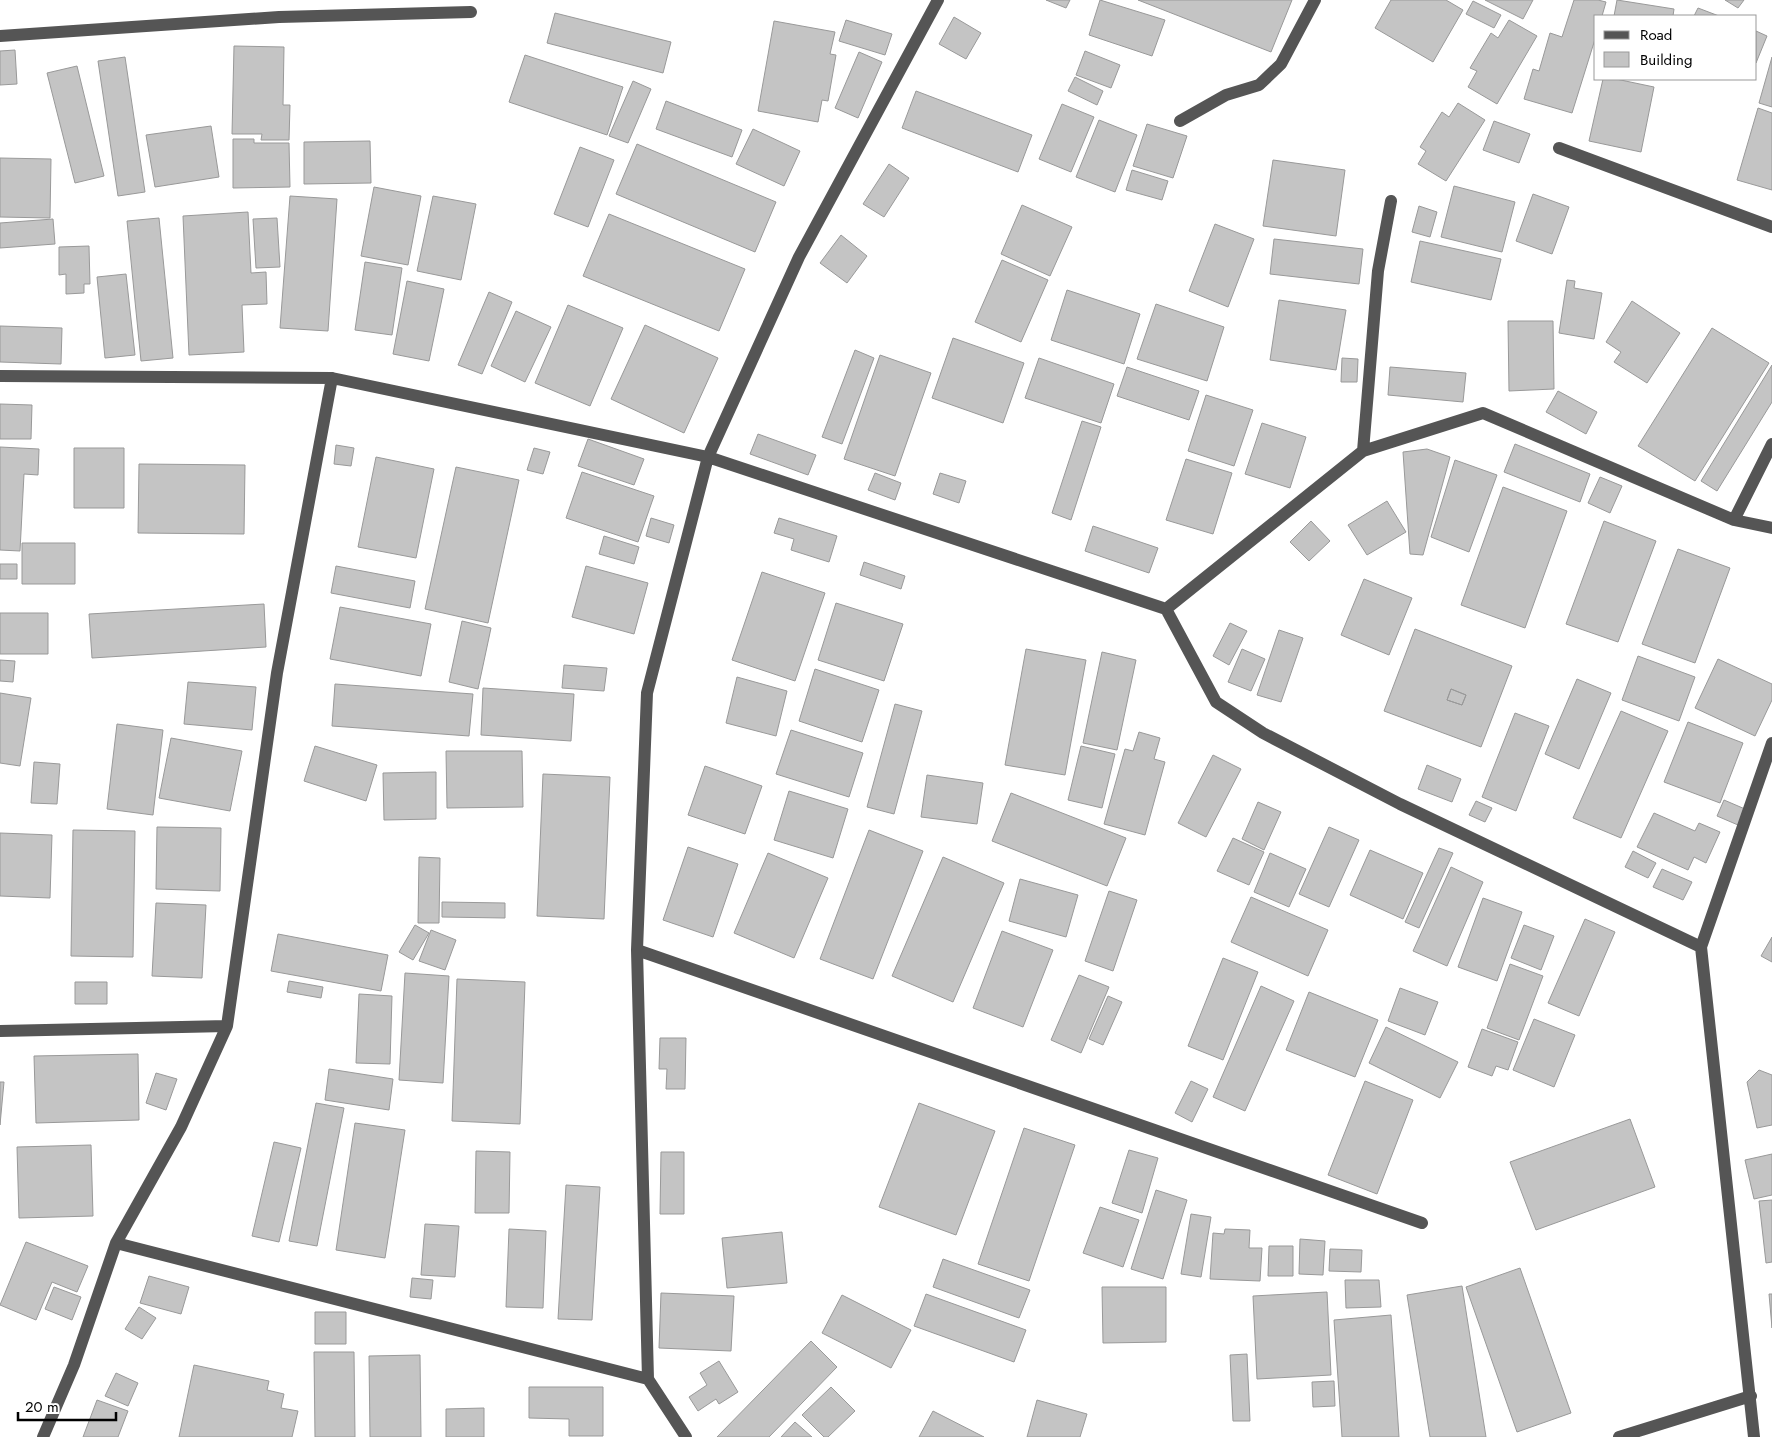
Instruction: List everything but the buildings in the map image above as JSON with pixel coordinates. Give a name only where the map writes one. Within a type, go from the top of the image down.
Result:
[{"type":"street","points":[[686,1437],[648,1379],[637,950],[648,693],[708,457],[799,257],[938,0]]},
{"type":"street","points":[[1180,121],[1226,95],[1259,85],[1281,64],[1315,0]]},
{"type":"street","points":[[0,36],[279,18],[472,12]]},
{"type":"street","points":[[1559,148],[1772,227]]},
{"type":"street","points":[[1363,451],[1378,271],[1391,201]]},
{"type":"street","points":[[0,376],[332,378],[708,457],[1166,609],[1216,702],[1263,733],[1400,804],[1701,947]]},
{"type":"street","points":[[43,1437],[74,1365],[116,1243],[181,1127],[227,1026],[277,673],[332,378]]},
{"type":"street","points":[[1166,609],[1363,451],[1483,413],[1734,520],[1772,528]]},
{"type":"street","points":[[1734,520],[1772,444]]},
{"type":"street","points":[[1754,1437],[1701,947],[1772,743]]},
{"type":"street","points":[[637,950],[1422,1223]]},
{"type":"street","points":[[0,1031],[227,1026]]},
{"type":"street","points":[[116,1243],[648,1379]]},
{"type":"street","points":[[1618,1437],[1751,1396]]}]
